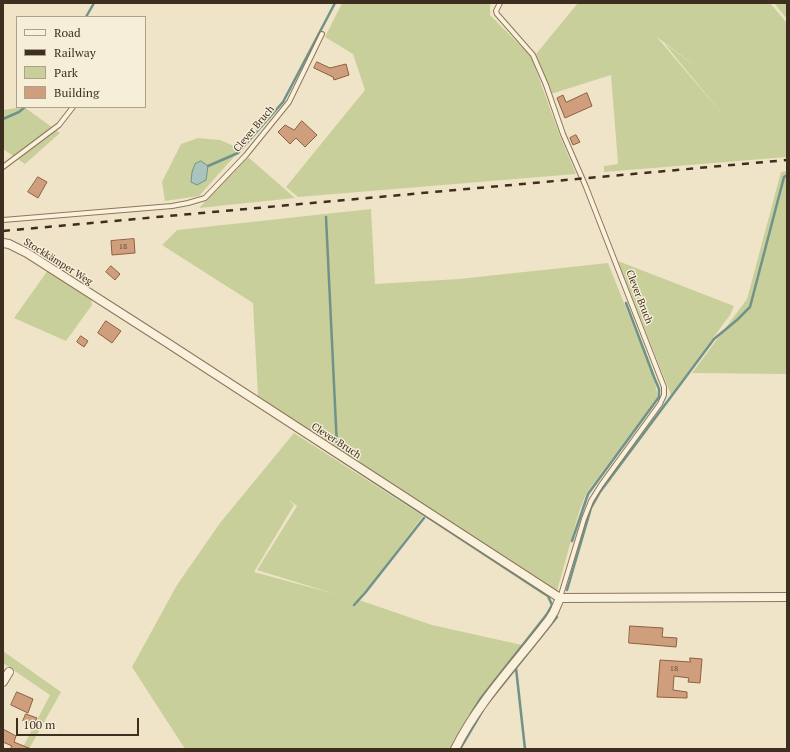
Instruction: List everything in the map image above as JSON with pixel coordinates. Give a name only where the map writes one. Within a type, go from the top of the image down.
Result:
[{"type":"street","name":"Stockkämper Weg","points":[[3,243],[9,244],[27,253],[102,301]]},
{"type":"street","name":"Clever Bruch","points":[[102,301],[560,598],[549,620],[489,695],[473,718],[455,749]]},
{"type":"street","points":[[560,598],[787,597]]},
{"type":"street","points":[[3,682],[9,672]]},
{"type":"lane","name":"Clever Bruch","points":[[500,3],[496,11],[497,14],[533,54],[546,85],[563,134],[586,187],[664,387],[664,395],[660,404],[591,501],[560,598]]},
{"type":"lane","name":"Clever Bruch","points":[[3,220],[172,206],[205,198],[246,155],[289,102],[322,34]]},
{"type":"lane","points":[[3,167],[58,125],[73,108]]},
{"type":"green space","points":[[342,3],[490,3],[490,15],[531,56],[560,136],[576,174],[298,197],[286,187],[365,90],[353,54],[325,37]]},
{"type":"green space","points":[[578,3],[770,3],[787,23],[787,157],[604,172],[604,166],[618,164],[611,75],[551,94],[536,54]],"holes":[[[657,37],[702,71],[664,43],[723,115]]]},
{"type":"green space","points":[[774,3],[787,3],[787,19]]},
{"type":"green space","points":[[25,108],[60,133],[25,164],[3,149],[3,110]]},
{"type":"green space","points":[[198,138],[220,140],[241,149],[199,196],[165,201],[162,182],[181,144]]},
{"type":"green space","points":[[248,157],[295,198],[199,208]]},
{"type":"green space","points":[[787,171],[787,374],[692,373],[747,299],[781,172]]},
{"type":"green space","points":[[371,209],[375,284],[459,279],[608,263],[654,378],[658,397],[586,494],[579,512],[557,591],[258,397],[253,303],[162,245],[177,230]]},
{"type":"green space","points":[[618,261],[734,306],[730,315],[671,395]]},
{"type":"green space","points":[[48,270],[91,297],[92,305],[66,341],[14,318]]},
{"type":"green space","points":[[294,433],[423,516],[359,600],[432,625],[522,645],[475,708],[450,749],[185,749],[132,667],[177,585],[220,523]],"holes":[[[289,500],[297,506],[257,570],[335,594],[254,572],[294,505]]]},
{"type":"green space","points":[[3,651],[61,692],[29,749],[22,749],[50,695],[3,663]]},
{"type":"water","points":[[201,161],[208,166],[206,180],[197,185],[191,182],[192,172],[195,164]]},
{"type":"building","points":[[317,62],[330,68],[346,64],[349,75],[334,80],[333,77],[314,68]]},
{"type":"building","points":[[587,93],[592,106],[565,118],[557,98],[563,95],[566,102]]},
{"type":"building","points":[[302,121],[317,135],[305,147],[296,138],[290,144],[278,132],[285,125],[294,130]]},
{"type":"building","points":[[576,135],[580,142],[573,145],[570,138]]},
{"type":"building","points":[[38,177],[47,182],[38,198],[28,192]]},
{"type":"building","points":[[134,239],[135,253],[112,255],[111,241]]},
{"type":"building","points":[[111,266],[120,274],[115,280],[106,272]]},
{"type":"building","points":[[106,321],[121,331],[112,343],[98,333]]},
{"type":"building","points":[[81,336],[88,341],[84,347],[77,342]]},
{"type":"building","points":[[630,626],[663,628],[662,637],[677,638],[676,647],[629,643]]},
{"type":"building","points":[[690,658],[702,659],[700,683],[688,682],[689,678],[674,676],[673,690],[687,692],[687,698],[657,697],[660,660],[690,662]]},
{"type":"building","points":[[17,692],[33,699],[28,713],[11,705]]},
{"type":"building","points":[[26,714],[37,718],[33,725],[23,721]]},
{"type":"building","points":[[3,729],[16,736],[14,742],[31,749],[10,749],[12,746],[3,742]]},
{"type":"waterway","points":[[87,16],[94,3]]},
{"type":"waterway","points":[[208,166],[238,153],[283,102],[335,3]]},
{"type":"waterway","points":[[3,119],[19,112],[24,108]]},
{"type":"waterway","points":[[567,590],[591,508],[600,492],[714,339],[750,307],[784,177],[787,175]]},
{"type":"waterway","points":[[326,217],[337,447]]},
{"type":"waterway","points":[[572,541],[588,494],[659,397],[659,389],[626,303]]},
{"type":"waterway","points":[[295,430],[548,596],[552,605],[547,614],[481,698],[471,714]]},
{"type":"waterway","points":[[354,605],[424,518]]},
{"type":"waterway","points":[[525,749],[516,668],[557,617]]},
{"type":"waterway","points":[[487,704],[516,668]]},
{"type":"waterway","points":[[460,749],[483,710]]},
{"type":"railway","points":[[3,231],[787,160]]}]
